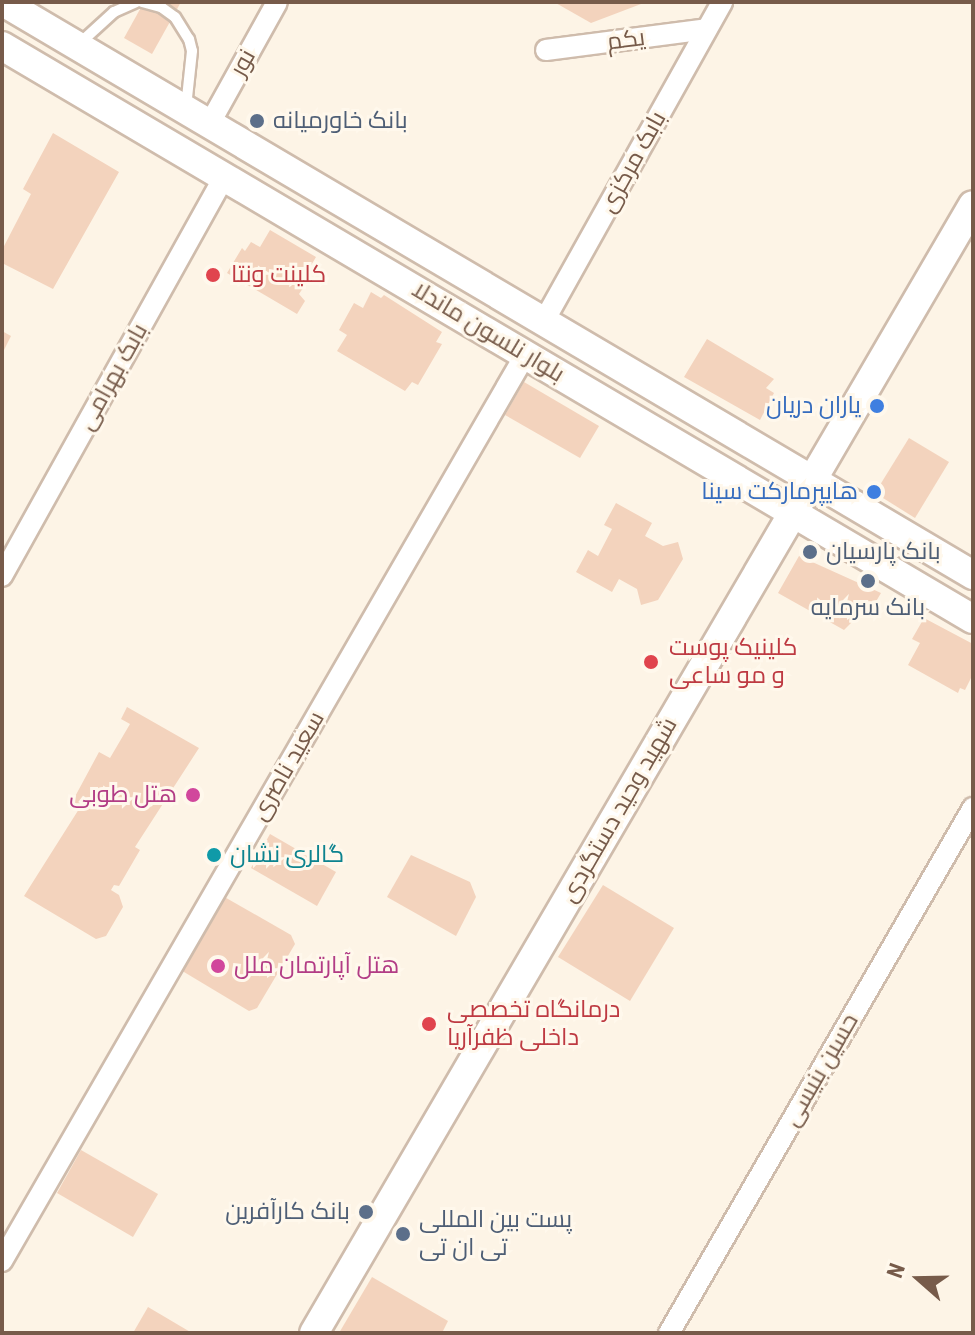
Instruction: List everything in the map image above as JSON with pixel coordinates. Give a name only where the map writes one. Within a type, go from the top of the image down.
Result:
[{"type":"main road","name":"بلوار نلسون ماندلا","points":[[3,2],[973,575]]},
{"type":"main road","name":"بلوار نلسون ماندلا","points":[[2,46],[973,619]]},
{"type":"main road","name":"شهید وحید دستگردی","points":[[314,1333],[973,205]]},
{"type":"street","name":"نور","points":[[198,116],[277,2]]},
{"type":"street","name":"بابک مرکزی","points":[[544,321],[722,2]]},
{"type":"street","name":"یکم","points":[[546,50],[707,29]]},
{"type":"street","name":"بابک بهرامی","points":[[2,576],[224,177]]},
{"type":"street","name":"سعید ناصری","points":[[2,1261],[525,355]]},
{"type":"street","name":"حسین بنیسی","points":[[669,1333],[973,808]]},
{"type":"lane","points":[[78,45],[114,12],[136,2]]},
{"type":"lane","points":[[142,2],[161,7],[175,17],[189,39],[198,116]]},
{"type":"building","points":[[144,2],[181,2],[152,54],[124,38]]},
{"type":"building","points":[[554,2],[637,2],[641,4],[591,23]]},
{"type":"building","points":[[53,133],[119,172],[53,289],[2,263],[2,250],[31,194],[23,189]]},
{"type":"building","points":[[270,230],[316,257],[301,282],[305,285],[299,294],[305,301],[297,314],[227,273],[242,248],[245,251],[251,242],[260,247]]},
{"type":"building","points":[[371,292],[381,298],[384,295],[442,332],[436,342],[442,344],[418,385],[412,382],[405,391],[337,351],[347,335],[339,330],[354,303],[363,308]]},
{"type":"building","points":[[2,331],[11,336],[2,354]]},
{"type":"building","points":[[707,339],[774,379],[766,388],[774,393],[760,420],[684,377]]},
{"type":"building","points":[[524,382],[599,426],[580,458],[505,415]]},
{"type":"building","points":[[909,438],[949,462],[915,518],[875,493]]},
{"type":"building","points":[[616,503],[652,523],[645,536],[663,546],[678,542],[683,559],[658,600],[641,605],[637,589],[619,579],[612,592],[576,572],[588,550],[598,556],[612,529],[604,525]]},
{"type":"building","points":[[799,556],[881,593],[871,610],[865,609],[844,630],[778,593]]},
{"type":"building","points":[[924,618],[973,644],[973,674],[965,690],[960,688],[958,693],[908,665],[920,643],[912,639]]},
{"type":"building","points":[[127,707],[199,748],[135,847],[140,850],[119,886],[114,885],[111,890],[119,895],[123,907],[106,936],[96,939],[24,896],[79,809],[71,804],[99,752],[110,758],[130,724],[121,719]]},
{"type":"building","points":[[270,834],[336,872],[317,906],[251,868]]},
{"type":"building","points":[[411,855],[470,882],[476,897],[456,936],[387,897]]},
{"type":"building","points":[[603,885],[674,928],[630,1001],[558,957]]},
{"type":"building","points":[[221,895],[291,935],[295,944],[257,1008],[249,1011],[179,969]]},
{"type":"building","points":[[81,1150],[158,1194],[133,1237],[57,1193]]},
{"type":"building","points":[[372,1277],[448,1321],[442,1333],[339,1333]]},
{"type":"building","points":[[148,1307],[192,1333],[133,1333]]},
{"type":"place","name":"بانک خاورمیانه","points":[[257,121]]},
{"type":"place","name":"کلینت ونتا","points":[[213,275]]},
{"type":"place","name":"یاران دریان","points":[[877,406]]},
{"type":"place","name":"هایپرمارکت سینا","points":[[874,492]]},
{"type":"place","name":"بانک پارسیان","points":[[810,552]]},
{"type":"place","name":"بانک سرمایه","points":[[868,581]]},
{"type":"place","name":"کلینیک پوست و مو ساعی","points":[[651,662]]},
{"type":"place","name":"هتل طوبی","points":[[193,795]]},
{"type":"place","name":"گالری نشان","points":[[214,855]]},
{"type":"place","name":"هتل آپارتمان ملل","points":[[218,966]]},
{"type":"place","name":"درمانگاه تخصصی داخلی ظفرآریا","points":[[429,1024]]},
{"type":"place","name":"بانک کارآفرین","points":[[366,1212]]},
{"type":"place","name":"پست بین المللی تی ان تی","points":[[403,1234]]}]
